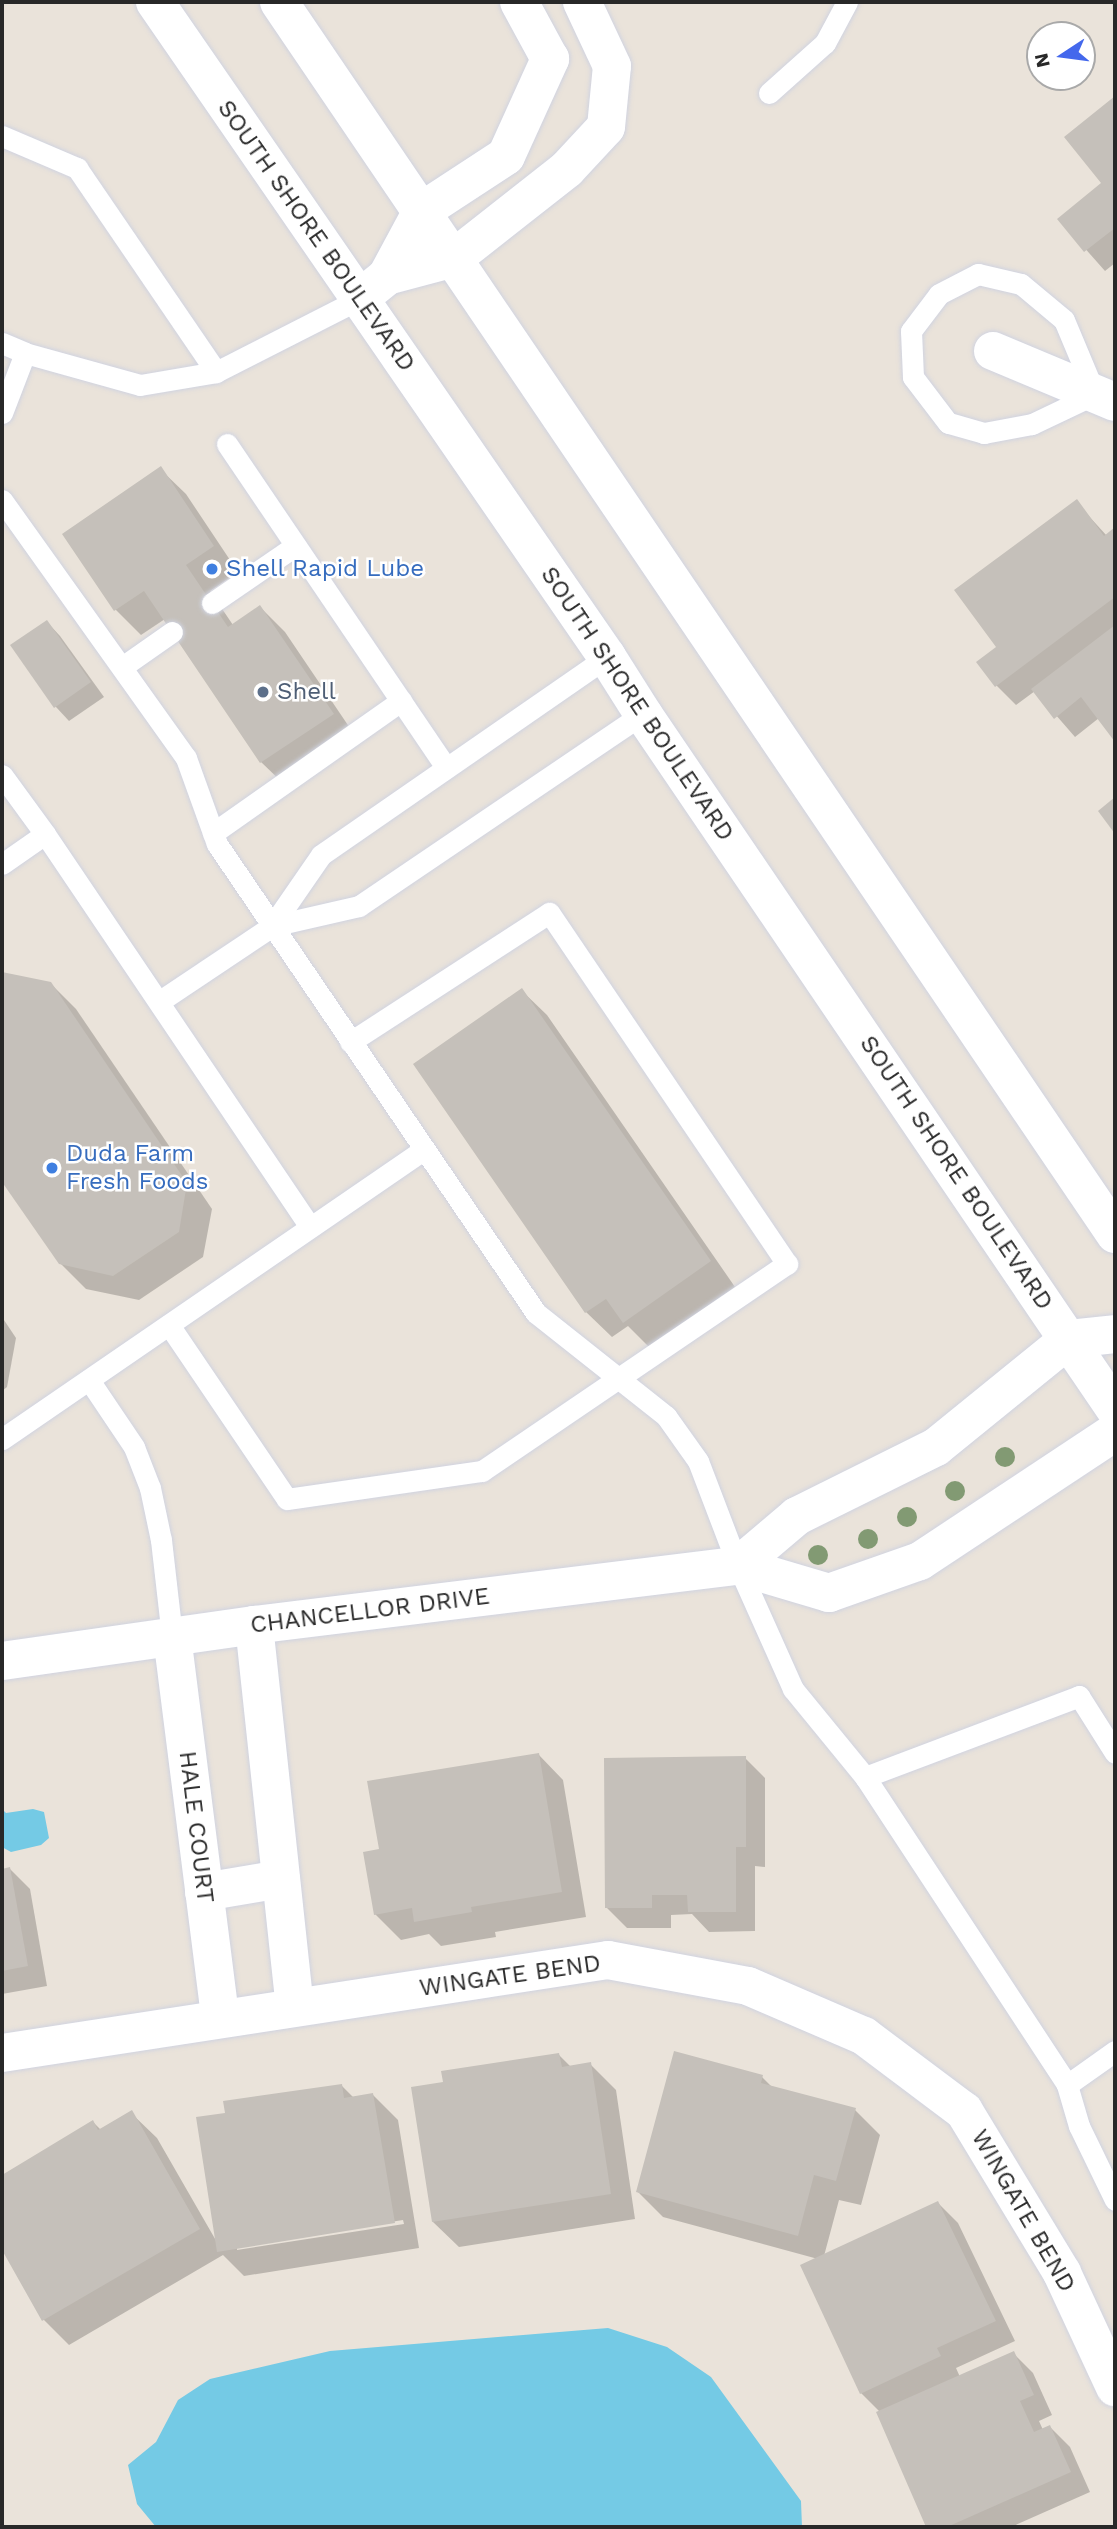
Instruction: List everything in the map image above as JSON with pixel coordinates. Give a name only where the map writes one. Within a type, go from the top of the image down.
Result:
[{"type":"street","name":"SOUTH SHORE BOULEVARD","points":[[155,2],[373,288],[643,714],[1115,1409]]},
{"type":"street","points":[[279,2],[1115,1234]]},
{"type":"street","points":[[373,288],[422,211],[506,156],[550,59],[519,2]]},
{"type":"street","points":[[373,288],[454,258],[567,169],[606,127],[612,66],[582,2]]},
{"type":"street","points":[[993,351],[1105,398]]},
{"type":"street","points":[[738,1566],[797,1516],[936,1447],[1069,1339],[1115,1334]]},
{"type":"street","name":"CHANCELLOR DRIVE","points":[[2,1661],[254,1625],[738,1566],[829,1593],[920,1561],[1115,1432]]},
{"type":"street","points":[[254,1625],[295,2007]]},
{"type":"street","name":"HALE COURT","points":[[172,1636],[220,2018]]},
{"type":"street","points":[[204,1892],[281,1879]]},
{"type":"street","name":"WINGATE BEND","points":[[2,2053],[608,1961],[748,1986],[864,2036],[964,2111],[1062,2273],[1115,2387]]},
{"type":"lane","points":[[769,93],[825,43],[846,2]]},
{"type":"lane","points":[[2,136],[77,168],[216,372]]},
{"type":"lane","points":[[978,274],[1021,284],[1064,320],[1105,398],[1032,425],[984,433],[947,423],[913,377],[911,331],[939,294],[978,274]]},
{"type":"lane","points":[[2,343],[25,353],[141,385],[216,372],[373,288]]},
{"type":"lane","points":[[2,413],[25,353]]},
{"type":"lane","points":[[227,444],[446,768]]},
{"type":"lane","points":[[2,500],[186,758],[217,844],[349,1042],[536,1313],[666,1416],[698,1461],[738,1566],[793,1689],[864,1777],[1067,2085],[1079,2126],[1115,2200]]},
{"type":"lane","points":[[212,603],[295,545]]},
{"type":"lane","points":[[121,667],[172,632]]},
{"type":"lane","points":[[272,926],[321,855],[607,657]]},
{"type":"lane","points":[[213,833],[401,701]]},
{"type":"lane","points":[[160,1001],[272,926],[359,906],[643,714]]},
{"type":"lane","points":[[2,775],[160,1001],[310,1227]]},
{"type":"lane","points":[[2,864],[45,834]]},
{"type":"lane","points":[[169,1325],[287,1499],[482,1471],[787,1264],[550,913],[349,1042]]},
{"type":"lane","points":[[2,1439],[423,1150]]},
{"type":"lane","points":[[89,1380],[134,1447],[150,1488],[161,1540],[172,1636]]},
{"type":"lane","points":[[864,1777],[1079,1696],[1115,1753]]},
{"type":"lane","points":[[1067,2085],[1115,2050]]},
{"type":"water","points":[[2,1809],[6,1813],[33,1809],[44,1812],[49,1838],[41,1845],[11,1852],[2,1847]]},
{"type":"water","points":[[608,2328],[667,2347],[711,2377],[801,2501],[802,2527],[156,2527],[137,2504],[128,2465],[156,2442],[178,2400],[210,2379],[330,2351]]},
{"type":"building","points":[[1115,96],[1115,228],[1084,252],[1057,219],[1101,183],[1064,137]]},
{"type":"building","points":[[161,466],[214,546],[186,565],[228,627],[260,605],[334,714],[260,763],[144,591],[114,611],[62,534]]},
{"type":"building","points":[[1077,499],[1104,536],[1115,527],[1115,597],[995,687],[976,662],[996,647],[954,590]]},
{"type":"building","points":[[47,620],[91,682],[54,708],[10,645]]},
{"type":"building","points":[[1115,625],[1115,742],[1081,697],[1054,719],[1031,689]]},
{"type":"building","points":[[1115,797],[1115,834],[1098,811]]},
{"type":"building","points":[[2,972],[51,982],[187,1183],[179,1232],[113,1276],[59,1264],[2,1182]]},
{"type":"building","points":[[522,988],[711,1261],[623,1323],[606,1299],[585,1313],[413,1064]]},
{"type":"building","points":[[539,1753],[562,1892],[471,1907],[472,1912],[414,1922],[412,1908],[374,1915],[363,1852],[379,1849],[367,1781]]},
{"type":"building","points":[[746,1756],[746,1847],[736,1847],[736,1912],[688,1912],[687,1895],[652,1895],[652,1908],[605,1908],[604,1758]]},
{"type":"building","points":[[10,1867],[28,1966],[2,1971],[2,1869]]},
{"type":"building","points":[[674,2051],[763,2075],[761,2083],[856,2108],[836,2181],[814,2175],[798,2236],[636,2192]]},
{"type":"building","points":[[559,2053],[562,2067],[591,2062],[611,2194],[432,2222],[411,2087],[443,2082],[441,2071]]},
{"type":"building","points":[[342,2084],[344,2098],[373,2093],[395,2223],[217,2252],[196,2117],[225,2113],[223,2101]]},
{"type":"building","points":[[132,2110],[200,2229],[42,2321],[2,2250],[2,2175],[93,2120],[98,2130]]},
{"type":"building","points":[[938,2201],[996,2321],[937,2348],[941,2356],[860,2394],[800,2265]]},
{"type":"building","points":[[1014,2351],[1034,2395],[1020,2401],[1034,2432],[1050,2425],[1071,2472],[947,2527],[926,2527],[876,2412]]},
{"type":"place","name":"Shell Rapid Lube","points":[[212,569]]},
{"type":"place","name":"Shell","points":[[263,692]]},
{"type":"place","name":"Duda Farm Fresh Foods","points":[[52,1168]]}]
